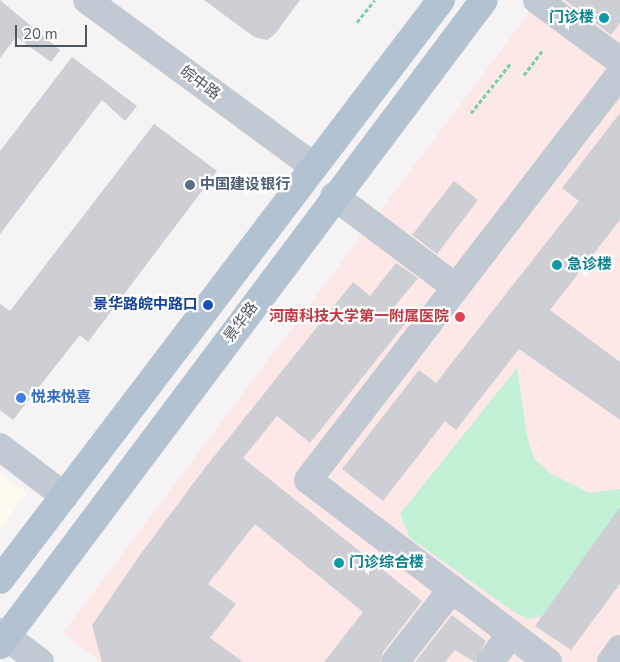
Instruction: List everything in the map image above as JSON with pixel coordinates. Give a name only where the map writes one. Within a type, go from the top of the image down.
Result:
[{"type":"main road","points":[[0,580],[441,0]]},
{"type":"main road","name":"景华路","points":[[2,638],[334,196],[484,0]]},
{"type":"street","name":"皖中路","points":[[87,0],[313,166]]},
{"type":"street","points":[[537,0],[620,61]]},
{"type":"street","points":[[548,662],[308,480],[620,74]]},
{"type":"street","points":[[334,196],[455,287]]},
{"type":"street","points":[[0,447],[64,496]]},
{"type":"street","points":[[395,662],[452,589]]},
{"type":"street","points":[[490,662],[511,634]]},
{"type":"street","points":[[2,638],[40,662]]},
{"type":"street","points":[[610,662],[620,649]]},
{"type":"path","points":[[357,22],[375,0]]},
{"type":"path","points":[[524,75],[543,50]]},
{"type":"path","points":[[471,112],[510,64]]},
{"type":"shaded area","name":"河南科技大学第一附属医院","points":[[539,0],[620,0],[620,662],[101,662],[63,633]]},
{"type":"shaded area","points":[[0,473],[26,493],[0,529]]},
{"type":"green space","points":[[517,368],[527,436],[534,458],[551,474],[590,493],[620,489],[620,509],[542,616],[529,619],[517,614],[410,538],[400,514]]},
{"type":"building","points":[[0,0],[60,50],[51,62],[16,37],[0,58]]},
{"type":"building","points":[[204,0],[300,0],[275,34],[267,40],[254,37]]},
{"type":"building","name":"门诊楼","points":[[565,0],[620,0],[620,23],[611,35]]},
{"type":"building","points":[[72,57],[137,106],[125,121],[102,100],[0,234],[0,151]]},
{"type":"building","name":"急诊楼","points":[[620,113],[620,220],[550,310],[620,362],[620,420],[519,349],[456,430],[445,421],[383,501],[342,469],[419,370],[436,383],[579,201],[562,188]]},
{"type":"building","points":[[154,124],[217,171],[88,342],[80,335],[13,420],[0,410],[0,304],[10,311]]},
{"type":"building","points":[[454,181],[478,200],[437,254],[412,235]]},
{"type":"building","points":[[396,263],[418,278],[390,312],[405,324],[310,443],[277,416],[243,458],[422,601],[383,652],[380,662],[324,662],[363,612],[255,524],[208,584],[236,604],[210,638],[243,662],[102,662],[92,625],[140,555],[204,469],[353,282],[370,296]]},
{"type":"building","points":[[620,507],[620,584],[571,650],[535,626]]},
{"type":"building","points":[[452,615],[486,641],[475,662],[455,650],[445,662],[415,662]]},
{"type":"place","name":"门诊楼","points":[[604,18]]},
{"type":"place","name":"中国建设银行","points":[[190,185]]},
{"type":"place","name":"急诊楼","points":[[557,265]]},
{"type":"place","name":"景华路皖中路口","points":[[208,305]]},
{"type":"place","name":"河南科技大学第一附属医院","points":[[460,317]]},
{"type":"place","name":"悦来悦喜","points":[[21,398]]},
{"type":"place","name":"门诊综合楼","points":[[339,563]]}]
